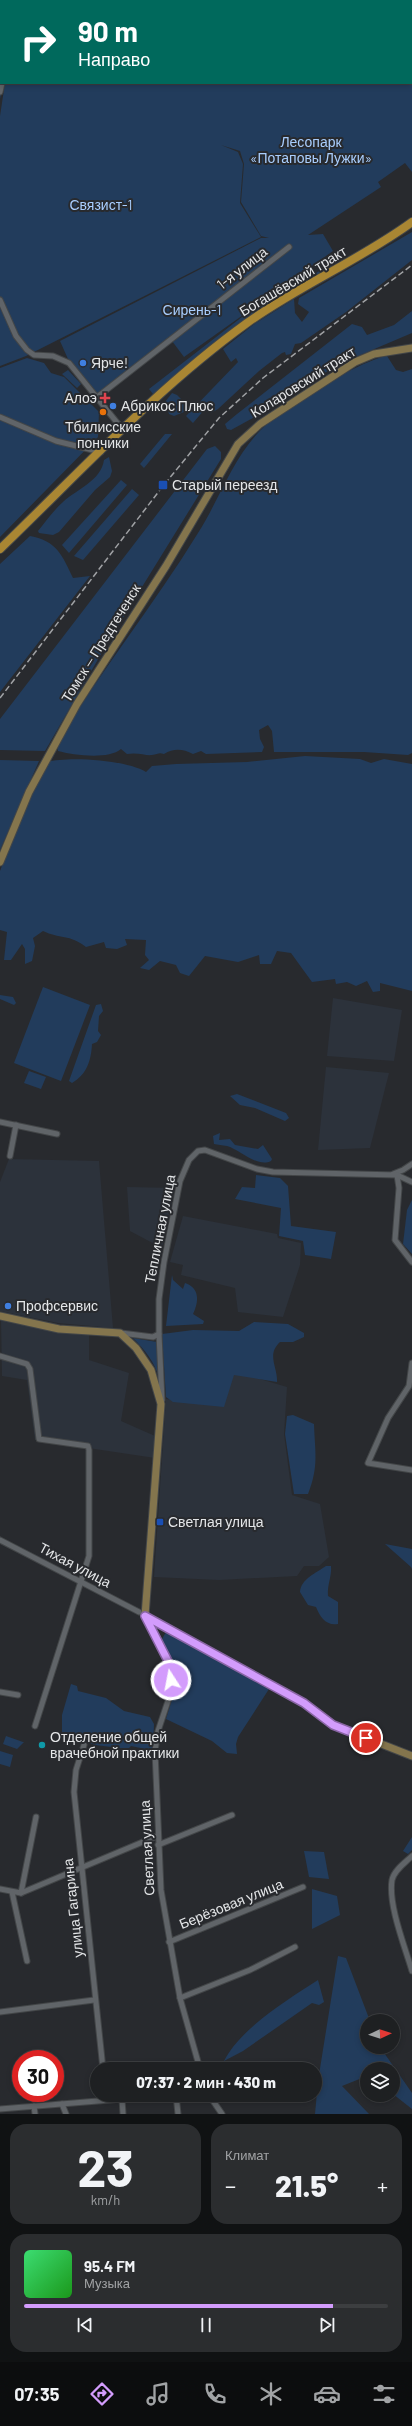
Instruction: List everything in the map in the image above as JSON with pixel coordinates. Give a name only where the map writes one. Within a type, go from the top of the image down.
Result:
[{"type":"main road","name":"Богашёвский тракт","points":[[0,549],[178,379],[247,323],[288,296],[384,242],[412,222]]},
{"type":"street","name":"1-я улица","points":[[96,398],[288,247]]},
{"type":"street","points":[[0,300],[16,336],[27,350],[34,355],[53,356],[69,363],[123,430]]},
{"type":"street","name":"Коларовский тракт","points":[[238,444],[260,424],[356,362],[381,352],[412,348]]},
{"type":"street","points":[[0,417],[56,441],[101,452]]},
{"type":"street","name":"Томск — Предтеченск","points":[[0,862],[29,792],[77,704],[166,566],[238,444]]},
{"type":"street","points":[[0,1122],[57,1134]]},
{"type":"street","points":[[10,1156],[16,1125]]},
{"type":"street","name":"Тепличная улица","points":[[162,1404],[159,1299],[164,1262],[180,1181],[188,1160],[198,1151],[205,1150],[257,1169],[273,1172],[388,1175]]},
{"type":"street","points":[[388,1175],[403,1170],[412,1164]]},
{"type":"street","points":[[388,1175],[397,1175],[409,1181]]},
{"type":"street","points":[[397,1175],[399,1188],[395,1240],[412,1262]]},
{"type":"street","points":[[0,1316],[59,1328],[153,1337],[159,1334]]},
{"type":"street","points":[[120,1333],[136,1348],[151,1370],[162,1404],[142,1614],[304,1703],[344,1730],[390,1745],[412,1756]]},
{"type":"street","points":[[0,1356],[27,1364],[30,1369],[39,1439],[88,1446],[89,1450],[89,1556],[82,1583],[35,1726]]},
{"type":"street","points":[[412,1363],[410,1386],[388,1418],[368,1463],[412,1470]]},
{"type":"street","name":"Тихая улица","points":[[0,1540],[142,1614]]},
{"type":"street","name":"Светлая улица","points":[[142,1614],[168,1661],[171,1680],[170,1692],[158,1730],[156,1751],[157,1836],[161,1890],[169,1942],[180,1998],[198,2062]]},
{"type":"street","points":[[0,1692],[18,1695]]},
{"type":"street","name":"улица Гагарина","points":[[84,1745],[76,1770],[74,1792],[94,2000],[102,2062]]},
{"type":"street","points":[[158,1845],[232,1815]]},
{"type":"street","points":[[21,1893],[36,1817]]},
{"type":"street","points":[[0,1889],[21,1893],[157,1836]]},
{"type":"street","points":[[412,1856],[396,1872],[392,1880],[394,1912],[412,1971]]},
{"type":"street","name":"Берёзовая улица","points":[[169,1942],[303,1887]]},
{"type":"street","points":[[12,1892],[27,1961]]},
{"type":"street","points":[[180,1998],[250,1970],[295,1947]]},
{"type":"street","points":[[0,2012],[94,2000]]},
{"type":"street","points":[[0,2109],[90,2100]]},
{"type":"street","points":[[122,2102],[122,2114]]},
{"type":"street","points":[[177,2102],[178,2114]]},
{"type":"street","points":[[214,2102],[222,2114]]},
{"type":"street","points":[[62,2104],[66,2114]]},
{"type":"street","points":[[34,2106],[35,2114]]},
{"type":"shaded area","points":[[333,998],[402,1010],[394,1061],[327,1056]]},
{"type":"shaded area","points":[[326,1067],[389,1073],[370,1148],[318,1150]]},
{"type":"shaded area","points":[[9,1159],[99,1161],[113,1328],[58,1323],[0,1311],[0,1182]]},
{"type":"shaded area","points":[[127,1187],[175,1188],[162,1248],[130,1231]]},
{"type":"shaded area","points":[[183,1216],[277,1234],[278,1238],[301,1243],[300,1265],[283,1317],[238,1312],[235,1288],[181,1275],[183,1265],[170,1262]]},
{"type":"shaded area","points":[[1,1319],[89,1334],[89,1360],[129,1373],[121,1421],[155,1436],[155,1458],[35,1440],[27,1380],[2,1376]]},
{"type":"shaded area","points":[[233,1371],[287,1387],[284,1434],[292,1495],[320,1504],[329,1557],[319,1566],[304,1566],[297,1576],[219,1580],[154,1577],[166,1399],[223,1404]]},
{"type":"green space","points":[[0,84],[3,84],[0,99]]},
{"type":"green space","points":[[5,84],[412,84],[412,172],[405,163],[378,182],[381,187],[308,235],[323,234],[333,251],[184,357],[169,337],[96,395],[68,359],[60,341],[261,238],[269,238],[261,236],[241,202],[244,164],[240,151],[221,145],[238,152],[243,164],[240,203],[261,237],[26,356],[0,366],[0,116]]},
{"type":"green space","points":[[412,232],[412,260],[346,312],[301,343],[295,344],[291,354],[286,355],[285,352],[282,353],[259,371],[218,409],[211,413],[205,409],[193,423],[186,416],[238,362],[236,358],[231,362],[223,349],[253,325],[294,299],[295,313],[302,322],[309,312],[298,304],[299,298]]},
{"type":"green space","points":[[331,264],[331,267],[239,323],[153,394],[149,389],[242,317]]},
{"type":"green space","points":[[412,311],[412,333],[339,364],[262,413],[231,430],[227,429],[225,424],[352,324],[362,327],[367,335],[394,325]]},
{"type":"green space","points":[[387,356],[396,370],[403,372],[412,369],[412,753],[408,755],[364,752],[274,752],[272,731],[268,725],[259,730],[260,739],[264,747],[262,752],[206,754],[201,751],[193,754],[178,750],[164,754],[160,753],[150,755],[135,753],[127,754],[121,749],[108,755],[90,756],[58,751],[57,744],[91,690],[181,560],[246,448],[267,424],[307,395],[343,374]]},
{"type":"green space","points":[[27,358],[44,363],[51,373],[64,377],[99,412],[98,437],[0,537],[0,368]]},
{"type":"green space","points":[[68,370],[81,384],[77,388],[62,374]]},
{"type":"green space","points":[[172,393],[177,395],[186,404],[184,412],[174,416],[169,414],[165,402]]},
{"type":"green space","points":[[165,434],[172,434],[144,468],[140,464]]},
{"type":"green space","points":[[215,446],[221,452],[221,459],[108,642],[45,751],[0,750],[0,719],[207,449]]},
{"type":"green space","points":[[109,457],[112,471],[110,477],[95,490],[59,532],[53,535],[39,533],[38,531],[56,508],[88,484],[98,474],[104,460]]},
{"type":"green space","points":[[121,480],[127,485],[69,553],[62,545]]},
{"type":"green space","points":[[132,489],[139,495],[83,560],[74,556]]},
{"type":"green space","points":[[30,536],[47,541],[53,545],[62,556],[73,578],[90,576],[0,692],[0,564]]},
{"type":"green space","points":[[305,756],[360,759],[371,763],[384,759],[412,764],[412,991],[380,983],[380,991],[373,992],[367,981],[356,986],[347,982],[336,984],[335,979],[312,982],[291,953],[277,951],[271,964],[260,964],[259,955],[238,962],[205,956],[189,976],[180,973],[176,965],[160,961],[149,970],[140,968],[149,960],[145,955],[146,940],[125,939],[127,945],[117,949],[106,948],[104,942],[86,947],[70,938],[43,931],[33,938],[35,946],[32,961],[25,964],[25,949],[22,944],[11,960],[4,960],[7,932],[0,930],[0,871],[18,825],[47,762],[69,759],[98,760],[126,765],[146,772],[152,766],[247,762]]},
{"type":"green space","points":[[0,760],[39,761],[0,850]]},
{"type":"green space","points":[[43,987],[90,1005],[61,1081],[14,1063]]},
{"type":"green space","points":[[0,995],[13,997],[16,1003],[14,1005],[0,999]]},
{"type":"green space","points":[[101,1004],[103,1011],[99,1016],[98,1031],[101,1035],[97,1042],[92,1044],[91,1056],[85,1071],[72,1083],[69,1081],[96,1005]]},
{"type":"green space","points":[[29,1071],[46,1077],[41,1089],[24,1083]]},
{"type":"green space","points":[[237,1094],[286,1113],[289,1118],[285,1121],[255,1108],[240,1105],[230,1096]]},
{"type":"green space","points":[[220,1133],[219,1140],[230,1139],[235,1145],[258,1149],[263,1145],[272,1159],[271,1161],[260,1162],[227,1146],[214,1144],[213,1136]]},
{"type":"green space","points":[[256,1175],[280,1178],[288,1186],[291,1226],[336,1232],[331,1259],[305,1255],[303,1241],[279,1236],[281,1208],[235,1199],[242,1187],[255,1188]]},
{"type":"green space","points":[[412,1200],[412,1254],[403,1244],[407,1210]]},
{"type":"green space","points":[[172,1275],[173,1280],[183,1289],[185,1283],[190,1285],[196,1292],[197,1300],[193,1314],[204,1321],[203,1324],[166,1326]]},
{"type":"green space","points":[[254,1322],[288,1324],[304,1333],[304,1337],[293,1342],[280,1342],[276,1347],[273,1356],[277,1382],[234,1375],[224,1407],[173,1402],[166,1397],[162,1334],[193,1330],[239,1331]]},
{"type":"green space","points":[[133,1338],[157,1342],[159,1378],[149,1356]]},
{"type":"green space","points":[[293,1415],[314,1424],[315,1467],[308,1494],[294,1494],[285,1434],[287,1416]]},
{"type":"green space","points":[[385,1544],[412,1549],[412,1569],[411,1567]]},
{"type":"green space","points":[[326,1566],[331,1566],[328,1596],[338,1602],[338,1624],[330,1624],[324,1620],[316,1607],[308,1605],[300,1592],[303,1583],[306,1580]]},
{"type":"green space","points":[[166,1632],[269,1689],[238,1737],[236,1744],[237,1754],[227,1753],[212,1741],[166,1719],[174,1693],[175,1672],[162,1639]]},
{"type":"green space","points":[[71,1684],[77,1686],[78,1691],[106,1698],[124,1711],[150,1717],[154,1724],[153,1747],[150,1750],[131,1746],[128,1749],[95,1745],[62,1734],[62,1715]]},
{"type":"green space","points":[[6,1736],[24,1742],[17,1749],[3,1744]]},
{"type":"green space","points":[[0,1751],[13,1755],[10,1767],[0,1764]]},
{"type":"green space","points":[[412,1837],[412,1850],[408,1854],[403,1851]]},
{"type":"green space","points":[[304,1851],[324,1852],[329,1879],[309,1877]]},
{"type":"green space","points":[[312,1889],[337,1896],[340,1915],[312,1929]]},
{"type":"green space","points":[[338,1956],[346,1958],[367,2014],[360,2014],[360,2054],[385,2054],[390,2062],[360,2062],[360,2079],[342,2086],[369,2114],[315,2114],[316,2102],[322,2102],[321,2062]]},
{"type":"green space","points":[[318,1980],[324,2002],[319,2005],[312,2003],[243,2051],[224,2061],[232,2049],[253,2026],[279,2006]]},
{"type":"green space","points":[[400,2076],[412,2093],[412,2109],[400,2100]]},
{"type":"railway","points":[[0,698],[163,486],[219,418],[263,378],[412,265]]},
{"type":"place","name":"Ярче!","points":[[83,363]]},
{"type":"place","name":"Алоэ","points":[[105,398]]},
{"type":"place","name":"Абрикос Плюс","points":[[113,406]]},
{"type":"place","name":"Тбилисские пончики","points":[[103,412]]},
{"type":"place","name":"Старый переезд","points":[[163,485]]},
{"type":"place","name":"Профсервис","points":[[8,1306]]},
{"type":"place","name":"Светлая улица","points":[[160,1522]]},
{"type":"place","name":"Отделение общей врачебной практики","points":[[42,1745]]},
{"type":"route","points":[[171,1680],[168,1661],[145,1616],[304,1703],[333,1725],[366,1738]]},
{"type":"park label","name":"Лесопарк «Потаповы Лужки»","points":[[311,150]]},
{"type":"park label","name":"Связист-1","points":[[101,205]]},
{"type":"park label","name":"Сирень-1","points":[[192,310]]}]
